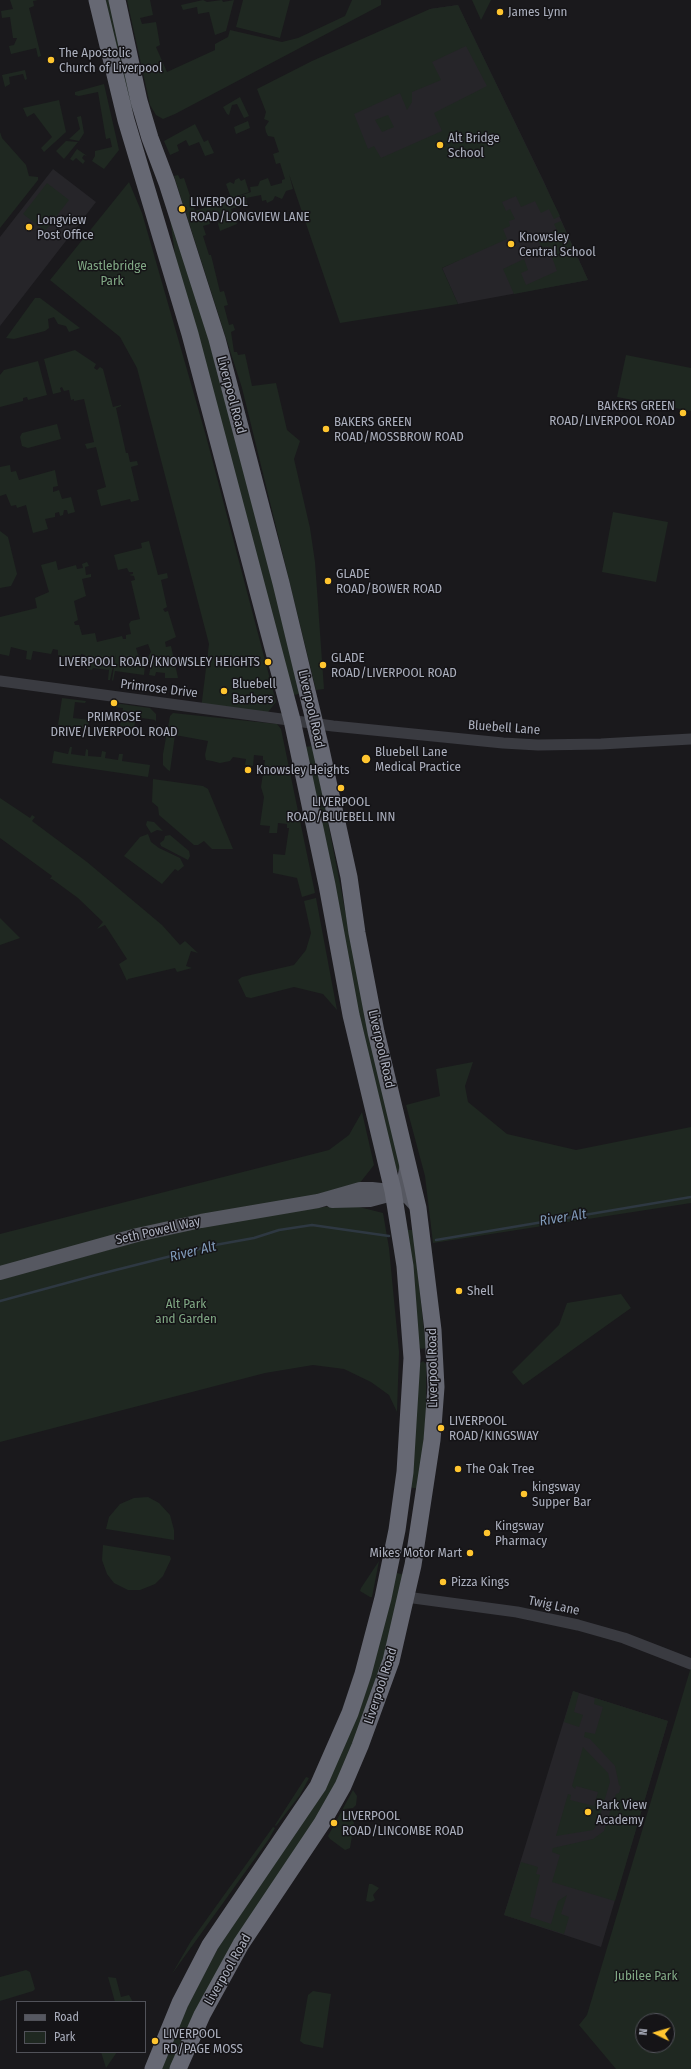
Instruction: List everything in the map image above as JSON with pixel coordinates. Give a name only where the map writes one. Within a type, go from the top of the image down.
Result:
[{"type":"highway","name":"Liverpool Road","points":[[97,0],[128,127],[190,334],[292,720],[328,885],[351,1015],[393,1191],[405,1266],[410,1314],[412,1358],[405,1472],[397,1530],[383,1598],[363,1674],[350,1713],[318,1786],[210,1945],[180,2003],[154,2069]]},
{"type":"highway","name":"Liverpool Road","points":[[117,0],[139,102],[150,138],[167,183],[217,339],[281,583],[315,723],[344,854],[365,978],[380,1049],[418,1208],[433,1330],[436,1387],[428,1474],[406,1597],[390,1661],[360,1746],[343,1786],[314,1836],[241,1944],[202,2015],[178,2069]]},
{"type":"main road","points":[[407,1158],[404,1180],[393,1191],[409,1198],[418,1208]]},
{"type":"main road","name":"Seth Powell Way","points":[[0,1273],[62,1255],[172,1227],[263,1209],[318,1201],[370,1200],[385,1196],[393,1191]]},
{"type":"street","name":"Primrose Drive","points":[[0,681],[315,723]]},
{"type":"street","name":"Bluebell Lane","points":[[315,723],[538,745],[636,744],[691,739]]},
{"type":"street","name":"Twig Lane","points":[[406,1597],[425,1598],[511,1611],[578,1625],[624,1638],[691,1664]]},
{"type":"shaded area","name":"Alt Bridge School","points":[[458,5],[544,182],[588,280],[458,304],[442,268],[459,260],[389,219],[336,109],[430,9]]},
{"type":"shaded area","points":[[53,169],[96,202],[0,326],[0,237]]},
{"type":"shaded area","name":"Park View Academy","points":[[573,1691],[668,1721],[601,1947],[504,1915]]},
{"type":"green space","points":[[10,0],[38,0],[33,1],[34,6],[29,8],[41,56],[38,57],[36,48],[11,54],[9,46],[14,45],[17,38],[13,38],[10,17],[2,18],[1,11],[13,9]]},
{"type":"green space","points":[[105,0],[113,0],[134,109],[130,110]]},
{"type":"green space","points":[[127,0],[150,0],[153,15],[140,18],[142,24],[156,22],[160,45],[156,47],[167,72],[215,50],[215,44],[228,37],[230,30],[282,42],[298,38],[345,16],[352,0],[381,0],[381,5],[163,119],[156,115],[150,105]]},
{"type":"green space","points":[[203,0],[207,2],[222,0],[223,2],[234,0],[226,31],[215,35],[209,12],[198,14],[197,7],[183,10],[181,5]]},
{"type":"green space","points":[[243,0],[290,0],[280,38],[236,27]]},
{"type":"green space","points":[[472,0],[491,0],[481,20]]},
{"type":"green space","points":[[458,5],[560,216],[554,219],[549,209],[541,213],[535,201],[521,207],[516,196],[502,202],[506,211],[510,209],[515,219],[509,221],[510,226],[503,229],[507,239],[442,268],[458,304],[340,323],[289,174],[293,189],[286,191],[282,199],[275,196],[273,200],[267,203],[266,200],[262,201],[261,195],[246,198],[247,204],[231,209],[237,224],[220,231],[218,224],[221,216],[219,212],[208,215],[210,224],[203,226],[206,235],[203,236],[209,255],[211,255],[220,292],[224,291],[228,305],[224,306],[229,325],[233,324],[235,330],[231,332],[234,352],[237,352],[238,355],[245,354],[252,386],[276,383],[287,430],[300,441],[294,459],[310,528],[315,562],[324,689],[316,690],[242,388],[174,176],[178,175],[180,179],[184,178],[195,211],[251,192],[250,187],[258,186],[260,181],[268,178],[271,186],[282,183],[282,180],[285,179],[280,163],[276,164],[273,154],[279,152],[274,137],[268,136],[266,132],[265,127],[269,121],[264,119],[266,112],[257,89],[312,61],[430,9]],"holes":[[[466,46],[487,86],[434,113],[442,131],[381,158],[374,146],[368,149],[354,114],[400,93],[407,110],[412,102],[412,92],[441,80],[432,62]]]},
{"type":"green space","points":[[25,70],[27,79],[25,80],[23,74],[9,77],[10,84],[5,87],[2,75]]},
{"type":"green space","points":[[104,84],[119,150],[104,169],[92,161],[95,156],[95,151],[112,147],[110,138],[106,139],[98,92],[79,96],[75,95],[75,92]]},
{"type":"green space","points":[[240,97],[249,116],[244,118],[237,104],[232,105],[229,115],[227,114],[223,107]]},
{"type":"green space","points":[[59,100],[66,132],[44,152],[41,148],[52,137],[34,113],[27,117],[23,108]]},
{"type":"green space","points":[[388,115],[394,127],[382,132],[375,120]]},
{"type":"green space","points":[[81,116],[84,133],[79,141],[69,139],[80,129],[77,117]]},
{"type":"green space","points":[[248,121],[250,128],[236,134],[234,127]]},
{"type":"green space","points":[[195,124],[204,142],[208,140],[214,153],[205,156],[199,142],[189,146],[186,140],[177,145],[179,151],[170,155],[164,141]]},
{"type":"green space","points":[[0,132],[2,138],[26,165],[29,176],[38,177],[38,180],[0,228]]},
{"type":"green space","points":[[66,141],[78,142],[64,159],[56,151]]},
{"type":"green space","points":[[77,149],[87,156],[84,155],[82,158],[85,161],[83,164],[76,158],[73,161],[70,159]]},
{"type":"green space","points":[[239,178],[241,181],[245,179],[249,192],[231,198],[226,184],[230,182],[234,184],[235,180]]},
{"type":"green space","name":"Wastlebridge Park","points":[[129,182],[142,213],[206,436],[276,702],[265,716],[201,709],[209,644],[137,368],[120,337],[50,280]]},
{"type":"green space","points":[[47,183],[69,200],[45,231],[23,214]]},
{"type":"green space","points":[[170,218],[196,291],[302,693],[291,696],[176,262]]},
{"type":"green space","points":[[561,221],[588,280],[514,294],[503,269],[524,259],[528,270],[521,273],[526,285],[557,271],[548,246],[542,248],[537,238],[557,230],[554,224]]},
{"type":"green space","points":[[35,298],[40,298],[80,328],[69,332],[66,326],[58,324],[54,317],[48,319],[49,328],[45,331],[14,339],[6,338]]},
{"type":"green space","points":[[75,350],[96,364],[94,368],[97,370],[100,367],[103,369],[113,407],[121,405],[116,408],[126,453],[128,453],[130,462],[137,461],[138,465],[131,467],[139,500],[131,502],[130,499],[101,506],[97,490],[106,487],[96,447],[87,449],[85,444],[94,442],[84,399],[74,401],[74,399],[71,400],[69,390],[64,391],[62,387],[60,388],[61,392],[53,394],[44,359]]},
{"type":"green space","points":[[626,355],[691,368],[691,411],[617,397]]},
{"type":"green space","points":[[38,361],[47,395],[28,400],[27,397],[23,398],[23,401],[0,407],[0,375],[4,370]]},
{"type":"green space","points":[[57,424],[61,439],[28,448],[22,446],[20,437],[22,433]]},
{"type":"green space","points":[[10,465],[11,472],[16,471],[19,480],[55,470],[58,486],[53,487],[53,492],[59,490],[62,499],[71,497],[75,512],[68,514],[67,510],[64,510],[63,515],[60,516],[59,512],[55,513],[55,517],[45,519],[48,529],[33,533],[26,505],[17,508],[16,505],[11,506],[6,494],[0,496],[0,467]]},
{"type":"green space","points":[[613,512],[668,522],[656,582],[602,572]]},
{"type":"green space","points":[[0,531],[8,537],[17,574],[11,586],[0,588]]},
{"type":"green space","points":[[149,541],[158,575],[167,573],[168,578],[161,580],[167,607],[163,609],[165,612],[168,611],[176,637],[165,642],[166,647],[171,646],[178,678],[165,678],[165,673],[156,672],[155,676],[149,675],[151,665],[148,657],[151,652],[148,644],[136,648],[138,655],[144,659],[144,675],[115,671],[113,681],[116,653],[110,680],[108,680],[109,670],[93,668],[92,670],[87,669],[88,660],[84,659],[85,655],[81,654],[80,658],[71,657],[69,666],[65,666],[66,657],[58,655],[58,650],[53,649],[51,654],[33,651],[31,660],[26,659],[27,651],[11,647],[9,656],[0,654],[0,617],[37,608],[35,598],[49,592],[41,565],[56,561],[58,570],[76,565],[77,569],[83,568],[82,564],[87,562],[89,566],[85,567],[86,575],[91,574],[91,577],[82,579],[86,596],[74,601],[78,620],[74,622],[75,625],[79,625],[82,635],[95,633],[97,642],[122,636],[123,639],[126,639],[126,635],[131,634],[129,624],[131,621],[140,619],[131,581],[135,580],[134,576],[129,575],[133,574],[133,572],[129,572],[127,568],[118,570],[114,555],[142,548],[141,543]]},
{"type":"green space","points":[[62,698],[86,701],[85,703],[75,702],[73,718],[90,720],[87,727],[83,728],[58,725]]},
{"type":"green space","points":[[114,703],[150,708],[156,714],[156,722],[155,720],[136,717],[134,728],[120,726],[123,708],[113,707]]},
{"type":"green space","points":[[173,713],[277,724],[281,729],[315,893],[302,897],[297,878],[273,873],[273,854],[285,855],[289,828],[287,828],[287,824],[278,823],[277,833],[269,833],[270,826],[260,825],[264,797],[261,787],[265,760],[263,760],[263,756],[254,755],[253,766],[245,765],[246,759],[233,757],[230,761],[220,763],[206,760],[205,755],[208,741],[175,735],[170,771],[163,765],[163,754],[170,716]]},
{"type":"green space","points":[[313,746],[367,1022],[401,1169],[396,1172],[371,1078],[304,747]]},
{"type":"green space","points":[[70,747],[72,747],[71,754],[85,756],[86,749],[88,750],[88,756],[101,757],[102,751],[106,752],[105,758],[118,760],[119,754],[123,754],[122,761],[150,765],[148,777],[52,763],[54,751],[68,754]]},
{"type":"green space","points":[[153,779],[203,786],[208,789],[233,849],[212,849],[204,841],[198,845],[194,845],[159,815],[158,807],[152,802]]},
{"type":"green space","points":[[0,798],[30,818],[32,815],[35,817],[32,821],[87,862],[162,925],[180,945],[185,941],[198,953],[191,951],[186,966],[192,968],[177,972],[175,968],[128,979],[127,981],[119,964],[127,959],[105,925],[97,929],[103,922],[78,898],[50,879],[52,876],[0,838]]},
{"type":"green space","points":[[147,821],[154,822],[163,831],[157,830],[151,833],[146,825]]},
{"type":"green space","points":[[148,834],[151,842],[159,848],[180,858],[184,866],[178,871],[175,869],[162,884],[124,856],[140,837]]},
{"type":"green space","points":[[170,835],[189,851],[190,856],[188,860],[161,846],[160,843],[164,840],[165,836]]},
{"type":"green space","points":[[316,898],[337,1010],[323,994],[294,987],[251,998],[246,997],[238,980],[242,977],[294,965],[306,950],[311,933],[304,901]]},
{"type":"green space","points":[[0,918],[20,938],[0,945]]},
{"type":"green space","points":[[473,1062],[465,1086],[468,1102],[507,1134],[576,1150],[691,1127],[691,1203],[433,1243],[425,1176],[406,1105],[440,1096],[436,1069]]},
{"type":"green space","points":[[362,1112],[374,1165],[359,1184],[0,1273],[0,1234],[329,1150],[349,1135]]},
{"type":"green space","name":"Alt Park and Garden","points":[[347,1204],[383,1213],[389,1248],[399,1352],[397,1412],[389,1395],[371,1382],[344,1369],[313,1365],[265,1373],[0,1442],[0,1280],[169,1233],[271,1214]]},
{"type":"green space","points":[[406,1230],[413,1230],[426,1348],[421,1349],[417,1344]]},
{"type":"green space","points":[[621,1294],[631,1308],[523,1385],[512,1372],[559,1325],[567,1303]]},
{"type":"green space","points":[[423,1361],[426,1364],[426,1411],[420,1489],[408,1487],[419,1364]]},
{"type":"green space","points":[[148,1497],[159,1503],[170,1515],[174,1530],[174,1540],[106,1529],[109,1517],[120,1504],[134,1498]]},
{"type":"green space","points":[[103,1545],[170,1556],[171,1559],[163,1576],[155,1584],[140,1590],[128,1590],[114,1583],[107,1574],[102,1560]]},
{"type":"green space","points":[[379,1561],[372,1597],[370,1597],[360,1591]]},
{"type":"green space","points":[[393,1572],[405,1575],[392,1632],[366,1717],[343,1773],[171,2069],[159,2069],[185,2011],[218,1948],[302,1824]]},
{"type":"green space","name":"Jubilee Park","points":[[691,1667],[691,2069],[616,2069],[579,2025],[587,2015]]},
{"type":"green space","points":[[573,1691],[579,1693],[574,1712],[583,1715],[579,1727],[564,1722]]},
{"type":"green space","points":[[595,1698],[668,1721],[615,1901],[552,1882],[560,1855],[552,1852],[553,1848],[593,1839],[604,1831],[606,1825],[609,1824],[611,1817],[609,1815],[616,1794],[619,1793],[621,1787],[619,1785],[615,1766],[590,1739],[584,1737],[585,1732],[595,1734],[603,1707],[594,1704]]},
{"type":"green space","points":[[583,1747],[608,1773],[610,1782],[597,1825],[593,1830],[556,1836],[568,1794],[571,1795],[570,1800],[594,1806],[598,1792],[576,1786],[575,1789],[572,1786]]},
{"type":"green space","points":[[306,1777],[309,1778],[300,1795],[276,1826],[275,1825]]},
{"type":"green space","points":[[353,1790],[357,1796],[356,1805],[353,1808],[345,1809],[344,1815],[351,1816],[354,1823],[350,1848],[345,1850],[328,1836]]},
{"type":"green space","points":[[273,1827],[275,1828],[269,1839],[172,1974],[191,1941]]},
{"type":"green space","points":[[521,1862],[538,1867],[536,1874],[540,1875],[530,1917],[551,1924],[558,1901],[567,1895],[561,1914],[569,1917],[564,1934],[504,1915]]},
{"type":"green space","points":[[369,1884],[379,1888],[373,1895],[375,1900],[371,1902],[366,1901]]},
{"type":"green space","points":[[26,1970],[30,1972],[35,1989],[33,1991],[0,2001],[0,1977]]},
{"type":"green space","points":[[108,1977],[116,1978],[121,1997],[129,1995],[132,2001],[115,2001]]},
{"type":"green space","points":[[313,1991],[331,1994],[323,2048],[304,2044],[300,2041],[308,1995]]},
{"type":"green space","points":[[101,2053],[116,2053],[106,2068]]},
{"type":"waterway","name":"River Alt","points":[[436,1240],[691,1197]]},
{"type":"waterway","name":"River Alt","points":[[0,1301],[215,1245],[254,1238],[279,1230],[312,1225],[389,1236]]},
{"type":"place","name":"James Lynn","points":[[500,12]]},
{"type":"place","name":"The Apostolic Church of Liverpool","points":[[51,60]]},
{"type":"place","name":"Alt Bridge School","points":[[440,145]]},
{"type":"place","name":"LIVERPOOL ROAD/LONGVIEW LANE","points":[[182,209]]},
{"type":"place","name":"Longview Post Office","points":[[29,227]]},
{"type":"place","name":"Knowsley Central School","points":[[511,244]]},
{"type":"place","name":"BAKERS GREEN ROAD/LIVERPOOL ROAD","points":[[683,413]]},
{"type":"place","name":"BAKERS GREEN ROAD/MOSSBROW ROAD","points":[[326,429]]},
{"type":"place","name":"GLADE ROAD/BOWER ROAD","points":[[328,581]]},
{"type":"place","name":"LIVERPOOL ROAD/KNOWSLEY HEIGHTS","points":[[268,662]]},
{"type":"place","name":"GLADE ROAD/LIVERPOOL ROAD","points":[[323,665]]},
{"type":"place","name":"Bluebell Barbers","points":[[224,691]]},
{"type":"place","name":"PRIMROSE DRIVE/LIVERPOOL ROAD","points":[[114,703]]},
{"type":"place","name":"Bluebell Lane Medical Practice","points":[[366,759]]},
{"type":"place","name":"Knowsley Heights","points":[[248,770]]},
{"type":"place","name":"LIVERPOOL ROAD/BLUEBELL INN","points":[[341,788]]},
{"type":"place","name":"Shell","points":[[459,1291]]},
{"type":"place","name":"LIVERPOOL ROAD/KINGSWAY","points":[[441,1428]]},
{"type":"place","name":"The Oak Tree","points":[[458,1469]]},
{"type":"place","name":"kingsway Supper Bar","points":[[524,1494]]},
{"type":"place","name":"Kingsway Pharmacy","points":[[487,1533]]},
{"type":"place","name":"Mikes Motor Mart","points":[[470,1553]]},
{"type":"place","name":"Pizza Kings","points":[[443,1582]]},
{"type":"place","name":"Park View Academy","points":[[588,1812]]},
{"type":"place","name":"LIVERPOOL ROAD/LINCOMBE ROAD","points":[[334,1823]]},
{"type":"place","name":"LIVERPOOL RD/PAGE MOSS","points":[[155,2041]]}]
